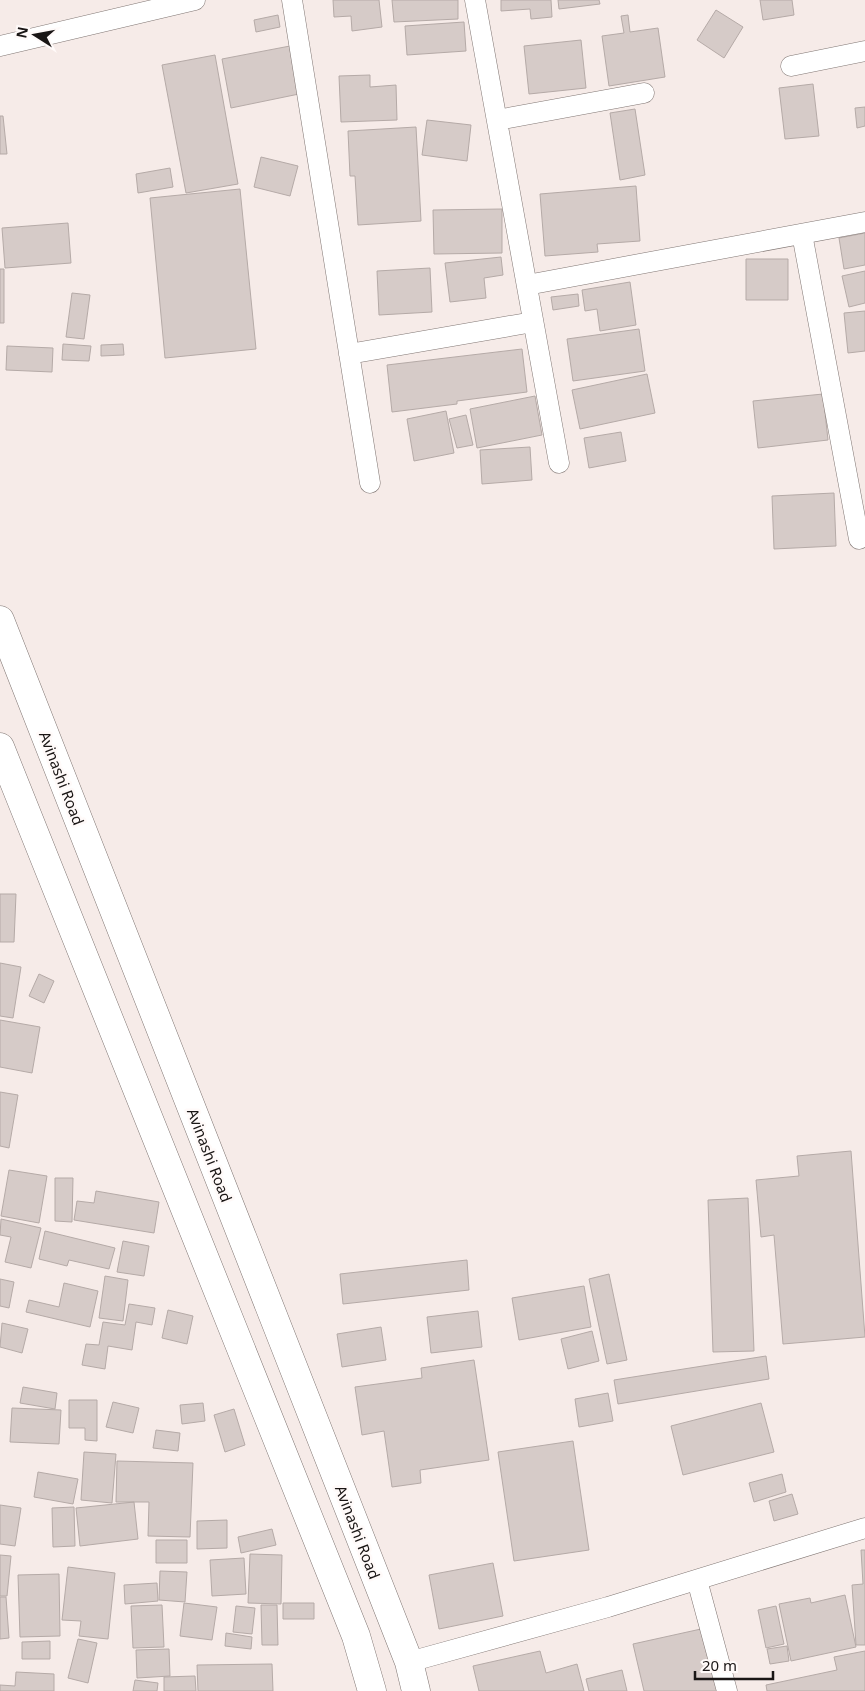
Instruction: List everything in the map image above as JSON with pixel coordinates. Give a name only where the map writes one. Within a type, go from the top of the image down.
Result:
[{"type":"main road","name":"Avinashi Road","points":[[0,620],[408,1662],[416,1691]]},
{"type":"main road","points":[[0,747],[356,1636],[368,1690]]},
{"type":"street","points":[[0,46],[195,0]]},
{"type":"street","points":[[292,0],[370,483]]},
{"type":"street","points":[[475,0],[559,464]]},
{"type":"street","points":[[792,66],[865,51]]},
{"type":"street","points":[[497,120],[644,93]]},
{"type":"street","points":[[527,285],[865,222]]},
{"type":"street","points":[[802,234],[859,539]]},
{"type":"street","points":[[350,354],[533,322]]},
{"type":"street","points":[[408,1662],[608,1607],[865,1528]]},
{"type":"street","points":[[697,1580],[727,1691]]},
{"type":"building","points":[[333,0],[379,0],[382,27],[352,31],[351,16],[334,17]]},
{"type":"building","points":[[392,0],[458,0],[458,19],[394,22]]},
{"type":"building","points":[[501,0],[551,0],[552,17],[531,19],[530,9],[501,11]]},
{"type":"building","points":[[558,0],[599,0],[600,4],[559,9]]},
{"type":"building","points":[[760,0],[792,0],[794,15],[763,20]]},
{"type":"building","points":[[716,10],[743,27],[724,58],[697,40]]},
{"type":"building","points":[[278,15],[280,27],[256,32],[254,20]]},
{"type":"building","points":[[628,15],[630,32],[658,28],[665,77],[609,86],[602,36],[624,33],[621,16]]},
{"type":"building","points":[[464,22],[466,51],[407,55],[405,26]]},
{"type":"building","points":[[581,40],[586,88],[529,94],[524,46]]},
{"type":"building","points":[[290,46],[299,94],[231,108],[222,59]]},
{"type":"building","points":[[215,55],[238,184],[186,193],[162,65]]},
{"type":"building","points":[[370,75],[370,87],[396,85],[397,120],[341,122],[339,76]]},
{"type":"building","points":[[813,84],[819,136],[785,139],[779,88]]},
{"type":"building","points":[[865,107],[865,126],[857,128],[855,108]]},
{"type":"building","points":[[635,109],[645,175],[620,180],[610,113]]},
{"type":"building","points":[[0,116],[3,116],[7,154],[0,154]]},
{"type":"building","points":[[427,120],[471,125],[467,161],[422,155]]},
{"type":"building","points":[[416,127],[421,221],[358,225],[355,176],[350,176],[348,131]]},
{"type":"building","points":[[261,157],[298,166],[290,196],[254,187]]},
{"type":"building","points":[[170,168],[173,187],[138,193],[136,174]]},
{"type":"building","points":[[636,186],[640,241],[597,244],[598,252],[545,256],[540,194]]},
{"type":"building","points":[[240,189],[256,349],[165,358],[150,198]]},
{"type":"building","points":[[502,209],[502,253],[434,254],[433,210]]},
{"type":"building","points":[[68,223],[71,263],[5,268],[2,228]]},
{"type":"building","points":[[865,233],[865,265],[844,269],[839,238]]},
{"type":"building","points":[[501,257],[503,275],[484,278],[486,298],[450,302],[445,263]]},
{"type":"building","points":[[746,259],[788,259],[788,300],[746,300]]},
{"type":"building","points":[[430,268],[432,312],[379,315],[377,271]]},
{"type":"building","points":[[0,269],[4,269],[4,323],[0,323]]},
{"type":"building","points":[[865,271],[865,303],[849,307],[842,276]]},
{"type":"building","points":[[630,282],[636,325],[600,331],[597,309],[585,311],[582,290]]},
{"type":"building","points":[[72,293],[90,295],[84,339],[66,337]]},
{"type":"building","points":[[578,294],[579,306],[553,310],[551,297]]},
{"type":"building","points":[[865,311],[865,351],[848,353],[844,313]]},
{"type":"building","points":[[639,329],[645,371],[573,381],[567,339]]},
{"type":"building","points":[[63,344],[91,346],[89,361],[62,360]]},
{"type":"building","points":[[123,344],[124,355],[101,356],[101,345]]},
{"type":"building","points":[[7,346],[53,348],[52,372],[6,370]]},
{"type":"building","points":[[522,349],[527,392],[457,401],[457,404],[392,412],[387,365]]},
{"type":"building","points":[[647,374],[655,413],[580,429],[572,390]]},
{"type":"building","points":[[823,394],[828,440],[758,448],[753,401]]},
{"type":"building","points":[[535,396],[542,435],[477,448],[470,409]]},
{"type":"building","points":[[446,411],[454,453],[414,461],[407,419]]},
{"type":"building","points":[[466,415],[473,445],[457,448],[449,419]]},
{"type":"building","points":[[621,432],[626,461],[589,468],[584,438]]},
{"type":"building","points":[[530,447],[532,480],[482,484],[480,450]]},
{"type":"building","points":[[834,493],[836,546],[774,549],[772,496]]},
{"type":"building","points":[[0,894],[16,894],[14,942],[0,942]]},
{"type":"building","points":[[0,963],[21,967],[13,1018],[0,1016]]},
{"type":"building","points":[[39,974],[54,981],[44,1003],[29,996]]},
{"type":"building","points":[[0,1020],[40,1027],[32,1073],[0,1067]]},
{"type":"building","points":[[0,1092],[18,1095],[9,1148],[0,1146]]},
{"type":"building","points":[[851,1151],[865,1337],[783,1344],[774,1235],[761,1237],[756,1180],[799,1176],[797,1156]]},
{"type":"building","points":[[9,1170],[47,1176],[39,1223],[1,1216]]},
{"type":"building","points":[[55,1178],[73,1178],[72,1222],[55,1221]]},
{"type":"building","points":[[96,1191],[159,1202],[154,1233],[74,1220],[77,1201],[94,1203]]},
{"type":"building","points":[[748,1198],[754,1351],[713,1352],[708,1200]]},
{"type":"building","points":[[1,1219],[41,1228],[31,1268],[5,1262],[11,1237],[0,1235]]},
{"type":"building","points":[[45,1231],[115,1248],[109,1269],[69,1260],[67,1266],[39,1259]]},
{"type":"building","points":[[123,1241],[149,1246],[144,1276],[117,1272]]},
{"type":"building","points":[[467,1260],[469,1290],[343,1304],[340,1274]]},
{"type":"building","points":[[609,1274],[627,1360],[607,1364],[589,1279]]},
{"type":"building","points":[[105,1276],[128,1280],[123,1321],[99,1318]]},
{"type":"building","points":[[0,1279],[14,1282],[9,1308],[0,1306]]},
{"type":"building","points":[[64,1283],[98,1291],[90,1327],[26,1312],[29,1300],[59,1307]]},
{"type":"building","points":[[584,1286],[591,1327],[519,1340],[512,1298]]},
{"type":"building","points":[[129,1304],[155,1308],[152,1325],[136,1322],[132,1350],[108,1346],[105,1369],[82,1365],[86,1344],[99,1345],[103,1322],[125,1325]]},
{"type":"building","points":[[168,1310],[193,1316],[187,1344],[162,1338]]},
{"type":"building","points":[[478,1311],[482,1347],[431,1353],[427,1317]]},
{"type":"building","points":[[2,1323],[28,1329],[22,1353],[0,1347]]},
{"type":"building","points":[[381,1327],[386,1360],[342,1367],[337,1334]]},
{"type":"building","points":[[592,1331],[599,1361],[568,1369],[561,1339]]},
{"type":"building","points":[[766,1356],[769,1379],[618,1404],[614,1380]]},
{"type":"building","points":[[474,1360],[489,1460],[420,1470],[421,1483],[392,1487],[384,1431],[362,1435],[355,1387],[422,1378],[421,1368]]},
{"type":"building","points":[[23,1387],[57,1393],[55,1409],[20,1403]]},
{"type":"building","points":[[608,1393],[613,1421],[579,1427],[575,1399]]},
{"type":"building","points":[[69,1400],[97,1400],[97,1441],[85,1440],[85,1428],[69,1428]]},
{"type":"building","points":[[113,1402],[139,1408],[133,1433],[106,1427]]},
{"type":"building","points":[[203,1403],[205,1421],[182,1424],[180,1405]]},
{"type":"building","points":[[761,1403],[774,1452],[683,1475],[671,1426]]},
{"type":"building","points":[[12,1408],[61,1410],[59,1444],[10,1442]]},
{"type":"building","points":[[234,1409],[245,1445],[225,1452],[214,1415]]},
{"type":"building","points":[[156,1430],[180,1433],[178,1451],[153,1448]]},
{"type":"building","points":[[573,1441],[589,1550],[514,1561],[498,1452]]},
{"type":"building","points":[[84,1452],[116,1454],[112,1503],[81,1500]]},
{"type":"building","points":[[117,1461],[193,1463],[190,1537],[148,1536],[149,1502],[116,1502]]},
{"type":"building","points":[[38,1472],[78,1479],[73,1504],[34,1497]]},
{"type":"building","points":[[782,1474],[786,1492],[754,1502],[749,1483]]},
{"type":"building","points":[[792,1494],[798,1514],[774,1521],[769,1501]]},
{"type":"building","points":[[134,1502],[138,1539],[80,1546],[76,1508]]},
{"type":"building","points":[[0,1505],[21,1508],[15,1546],[0,1544]]},
{"type":"building","points":[[74,1507],[75,1546],[53,1547],[52,1508]]},
{"type":"building","points":[[227,1520],[227,1548],[197,1549],[197,1521]]},
{"type":"building","points":[[272,1529],[276,1545],[241,1553],[238,1537]]},
{"type":"building","points":[[156,1540],[187,1540],[187,1563],[156,1563]]},
{"type":"building","points":[[861,1550],[865,1550],[865,1645],[856,1645],[852,1585],[863,1584]]},
{"type":"building","points":[[250,1554],[282,1555],[281,1604],[248,1603]]},
{"type":"building","points":[[0,1555],[11,1556],[7,1596],[0,1596]]},
{"type":"building","points":[[244,1558],[246,1594],[212,1596],[210,1560]]},
{"type":"building","points":[[493,1563],[503,1616],[439,1629],[429,1575]]},
{"type":"building","points":[[68,1567],[115,1573],[108,1639],[79,1636],[81,1621],[62,1620]]},
{"type":"building","points":[[160,1571],[187,1572],[185,1602],[159,1600]]},
{"type":"building","points":[[59,1574],[60,1636],[20,1637],[18,1575]]},
{"type":"building","points":[[157,1583],[158,1601],[125,1604],[124,1585]]},
{"type":"building","points":[[845,1595],[856,1647],[791,1661],[779,1604],[810,1598],[811,1603]]},
{"type":"building","points":[[0,1597],[6,1597],[9,1638],[0,1639]]},
{"type":"building","points":[[184,1603],[217,1607],[212,1640],[180,1636]]},
{"type":"building","points":[[283,1603],[314,1603],[314,1619],[283,1619]]},
{"type":"building","points":[[162,1605],[164,1647],[133,1648],[131,1606]]},
{"type":"building","points":[[261,1605],[277,1605],[278,1645],[262,1645]]},
{"type":"building","points":[[236,1606],[255,1608],[252,1634],[233,1632]]},
{"type":"building","points":[[776,1606],[784,1644],[766,1648],[758,1610]]},
{"type":"building","points":[[710,1627],[724,1691],[644,1691],[633,1644]]},
{"type":"building","points":[[226,1633],[252,1637],[251,1649],[225,1646]]},
{"type":"building","points":[[78,1639],[97,1643],[88,1683],[68,1678]]},
{"type":"building","points":[[50,1641],[50,1659],[22,1659],[22,1642]]},
{"type":"building","points":[[787,1646],[789,1661],[770,1664],[767,1649]]},
{"type":"building","points":[[169,1649],[170,1676],[137,1678],[136,1650]]},
{"type":"building","points":[[540,1651],[546,1673],[577,1664],[584,1691],[479,1691],[473,1666]]},
{"type":"building","points":[[865,1651],[865,1691],[767,1691],[766,1685],[837,1670],[834,1657]]},
{"type":"building","points":[[272,1664],[273,1691],[198,1691],[197,1665]]},
{"type":"building","points":[[622,1670],[627,1691],[589,1691],[586,1679]]},
{"type":"building","points":[[16,1672],[54,1674],[54,1691],[0,1691],[0,1685],[15,1686]]},
{"type":"building","points":[[195,1676],[196,1691],[164,1691],[164,1677]]},
{"type":"building","points":[[135,1680],[158,1683],[157,1691],[133,1691]]}]
